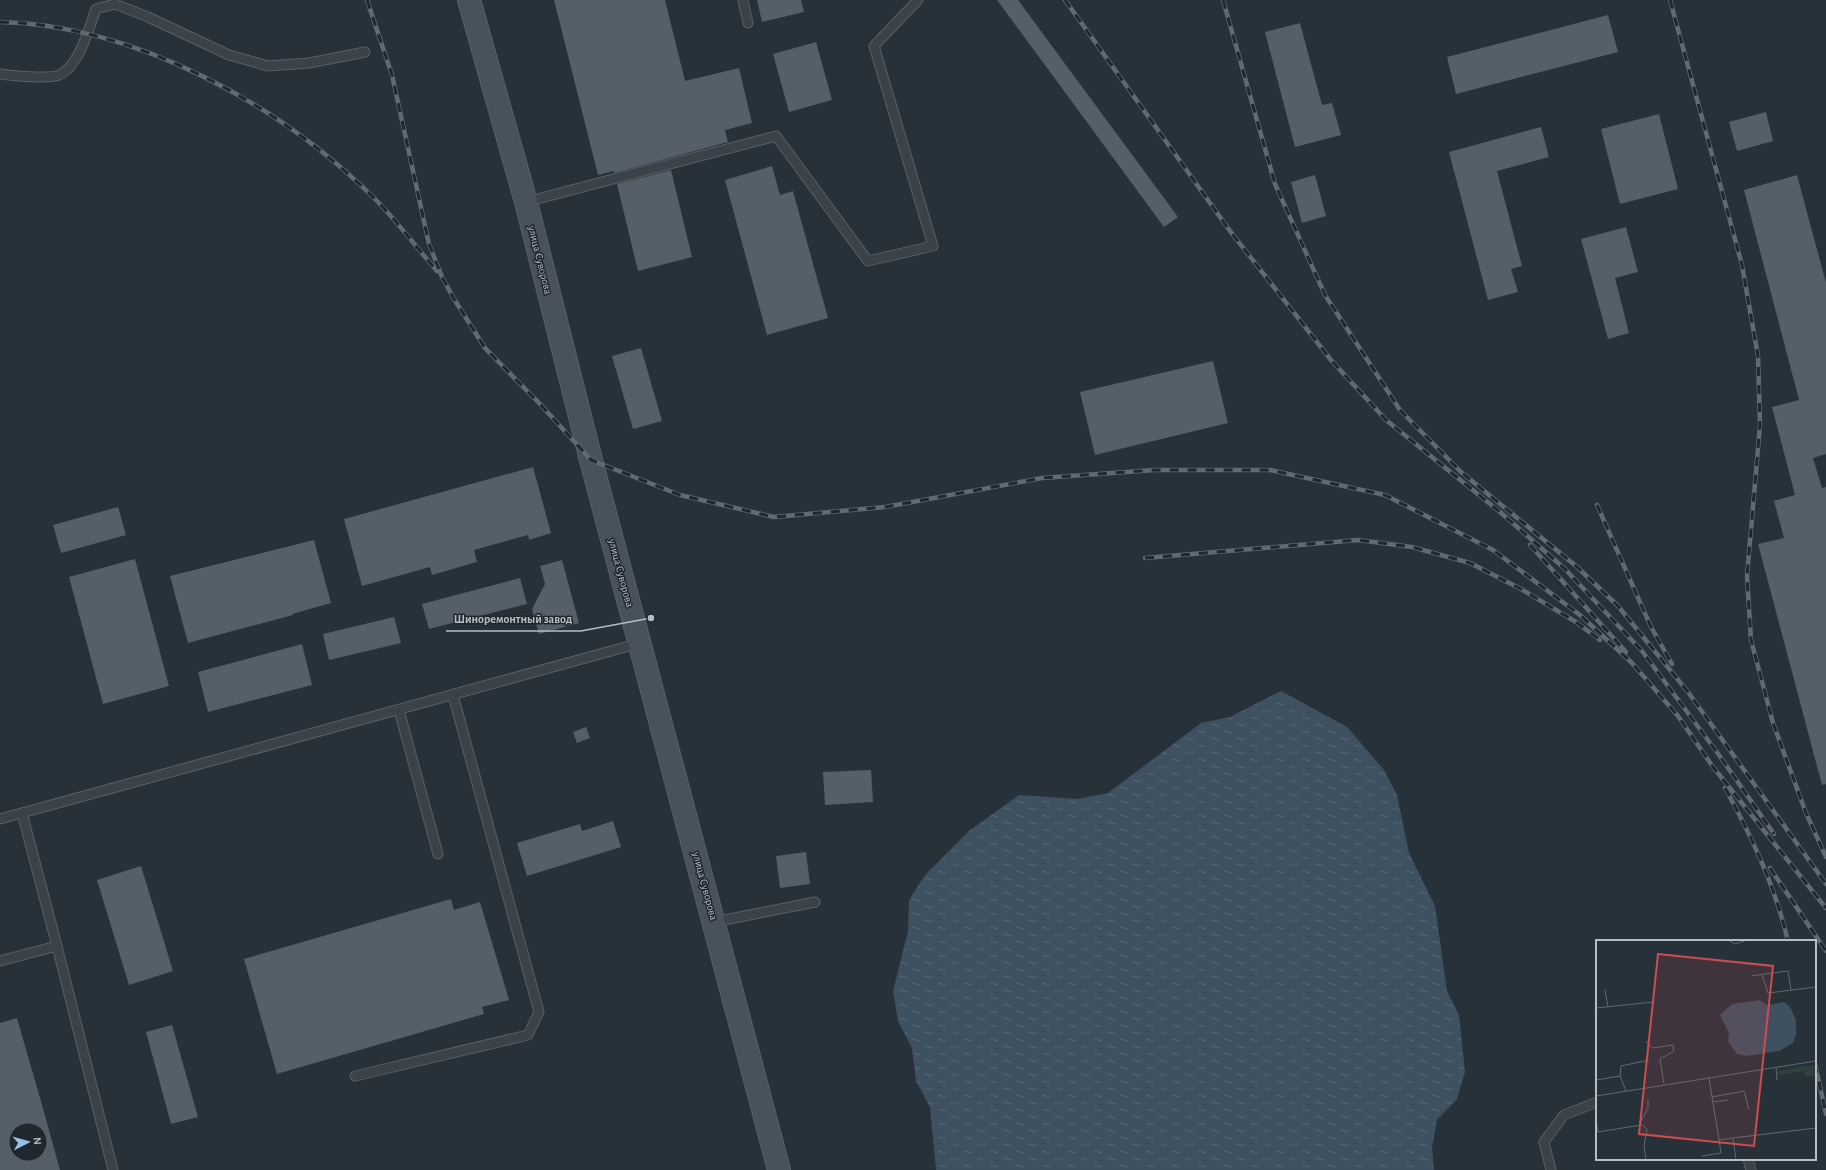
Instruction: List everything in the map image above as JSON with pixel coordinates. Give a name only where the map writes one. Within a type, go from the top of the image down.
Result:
[{"type":"main road","name":"улица Суворова","points":[[469,0],[526,202],[640,643],[779,1170]]},
{"type":"lane","points":[[743,0],[748,23]]},
{"type":"lane","points":[[526,202],[776,136],[868,261],[933,246],[874,46],[918,0]]},
{"type":"lane","points":[[0,74],[18,77],[59,76],[73,64],[81,48],[94,4],[115,4],[148,17],[229,56],[268,66],[309,63],[365,52]]},
{"type":"lane","points":[[0,819],[640,643]]},
{"type":"lane","points":[[355,1076],[528,1035],[539,1012],[453,695]]},
{"type":"lane","points":[[399,710],[438,854]]},
{"type":"lane","points":[[22,813],[113,1170]]},
{"type":"lane","points":[[714,922],[815,902]]},
{"type":"lane","points":[[0,961],[57,946]]},
{"type":"lane","points":[[1551,1170],[1544,1142],[1564,1115],[1596,1102]]},
{"type":"lane","points":[[1748,1160],[1751,1170]]},
{"type":"water","points":[[1281,691],[1347,727],[1384,770],[1397,795],[1409,853],[1435,906],[1447,991],[1459,1015],[1465,1072],[1457,1099],[1437,1120],[1432,1148],[1434,1170],[936,1170],[930,1107],[916,1081],[912,1048],[898,1021],[893,991],[908,931],[909,900],[925,875],[969,831],[1019,795],[1078,799],[1108,793],[1201,723],[1230,717]]},
{"type":"building","points":[[554,0],[665,0],[685,81],[739,68],[752,123],[725,130],[728,142],[614,173],[614,171],[598,175]]},
{"type":"building","points":[[757,0],[801,0],[804,12],[762,22]]},
{"type":"building","points":[[997,0],[1018,0],[1178,217],[1164,227]]},
{"type":"building","points":[[1608,15],[1618,52],[1456,94],[1447,57]]},
{"type":"building","points":[[1300,23],[1322,105],[1332,103],[1341,135],[1295,147],[1265,32]]},
{"type":"building","points":[[816,42],[832,100],[789,112],[773,54]]},
{"type":"building","points":[[1766,112],[1773,141],[1737,151],[1729,122]]},
{"type":"building","points":[[1659,114],[1678,189],[1620,204],[1601,129]]},
{"type":"building","points":[[1541,127],[1549,157],[1497,171],[1522,266],[1511,269],[1518,292],[1488,300],[1449,152]]},
{"type":"building","points":[[772,166],[780,195],[793,191],[828,318],[767,335],[725,180]]},
{"type":"building","points":[[671,170],[692,257],[638,271],[617,184]]},
{"type":"building","points":[[1315,175],[1326,216],[1302,223],[1291,182]]},
{"type":"building","points":[[1797,175],[1826,283],[1826,454],[1813,458],[1822,488],[1826,487],[1826,784],[1822,785],[1758,544],[1784,538],[1774,501],[1795,495],[1772,407],[1799,400],[1744,190]]},
{"type":"building","points":[[1626,227],[1638,272],[1615,278],[1629,333],[1608,339],[1581,239]]},
{"type":"building","points":[[641,348],[662,421],[633,429],[612,356]]},
{"type":"building","points":[[1213,361],[1228,423],[1095,455],[1080,392]]},
{"type":"building","points":[[533,467],[551,533],[529,540],[528,535],[474,550],[477,562],[432,575],[430,567],[362,586],[344,519]]},
{"type":"building","points":[[118,507],[126,535],[61,553],[53,525]]},
{"type":"building","points":[[314,540],[331,603],[292,614],[293,615],[188,643],[170,576]]},
{"type":"building","points":[[135,559],[169,686],[103,704],[69,577]]},
{"type":"building","points":[[562,560],[579,623],[539,634],[532,609],[545,584],[540,566]]},
{"type":"building","points":[[520,578],[527,604],[429,629],[422,604]]},
{"type":"building","points":[[394,617],[401,643],[329,660],[323,634]]},
{"type":"building","points":[[302,644],[312,685],[208,712],[198,672]]},
{"type":"building","points":[[586,727],[590,738],[577,743],[573,732]]},
{"type":"building","points":[[871,770],[873,802],[825,805],[823,772]]},
{"type":"building","points":[[613,821],[621,847],[527,876],[517,843],[580,824],[582,831]]},
{"type":"building","points":[[806,852],[810,884],[780,888],[776,856]]},
{"type":"building","points":[[141,866],[173,971],[129,985],[97,880]]},
{"type":"building","points":[[451,899],[454,910],[480,902],[509,1000],[482,1007],[484,1014],[277,1074],[244,959]]},
{"type":"building","points":[[17,1018],[47,1122],[8,1122],[8,1162],[48,1162],[48,1126],[60,1170],[0,1170],[0,1023]]},
{"type":"building","points":[[172,1025],[198,1117],[171,1124],[146,1032]]},
{"type":"railway","points":[[367,0],[392,75],[429,244],[442,277],[485,348],[540,404],[591,460],[680,495],[774,517],[885,507],[1042,478],[1155,470],[1270,470],[1385,495],[1493,550],[1580,615],[1632,663],[1678,716],[1713,767],[1826,908]]},
{"type":"railway","points":[[1065,0],[1230,231],[1331,360],[1386,420],[1500,512],[1565,569],[1642,651],[1719,755],[1774,834]]},
{"type":"railway","points":[[1223,0],[1275,184],[1325,295],[1400,410],[1461,472],[1576,566],[1618,606],[1688,692],[1826,884]]},
{"type":"railway","points":[[1670,0],[1742,265],[1758,356],[1760,425],[1747,576],[1751,640],[1773,723],[1806,813],[1826,857]]},
{"type":"railway","points":[[0,22],[51,27],[102,38],[153,55],[203,76],[251,102],[296,132],[337,165],[375,199],[399,225],[437,271]]},
{"type":"railway","points":[[1597,505],[1651,627],[1672,664]]},
{"type":"railway","points":[[1145,558],[1358,540],[1412,547],[1470,563],[1521,589],[1576,622],[1600,640]]},
{"type":"railway","points":[[1530,545],[1626,652]]},
{"type":"railway","points":[[1725,788],[1762,862],[1783,921],[1788,940]]},
{"type":"railway","points":[[1770,868],[1826,951]]},
{"type":"railway","points":[[1816,1069],[1826,1114]]},
{"type":"place","name":"Шиноремонтный завод","points":[[651,618]]}]
